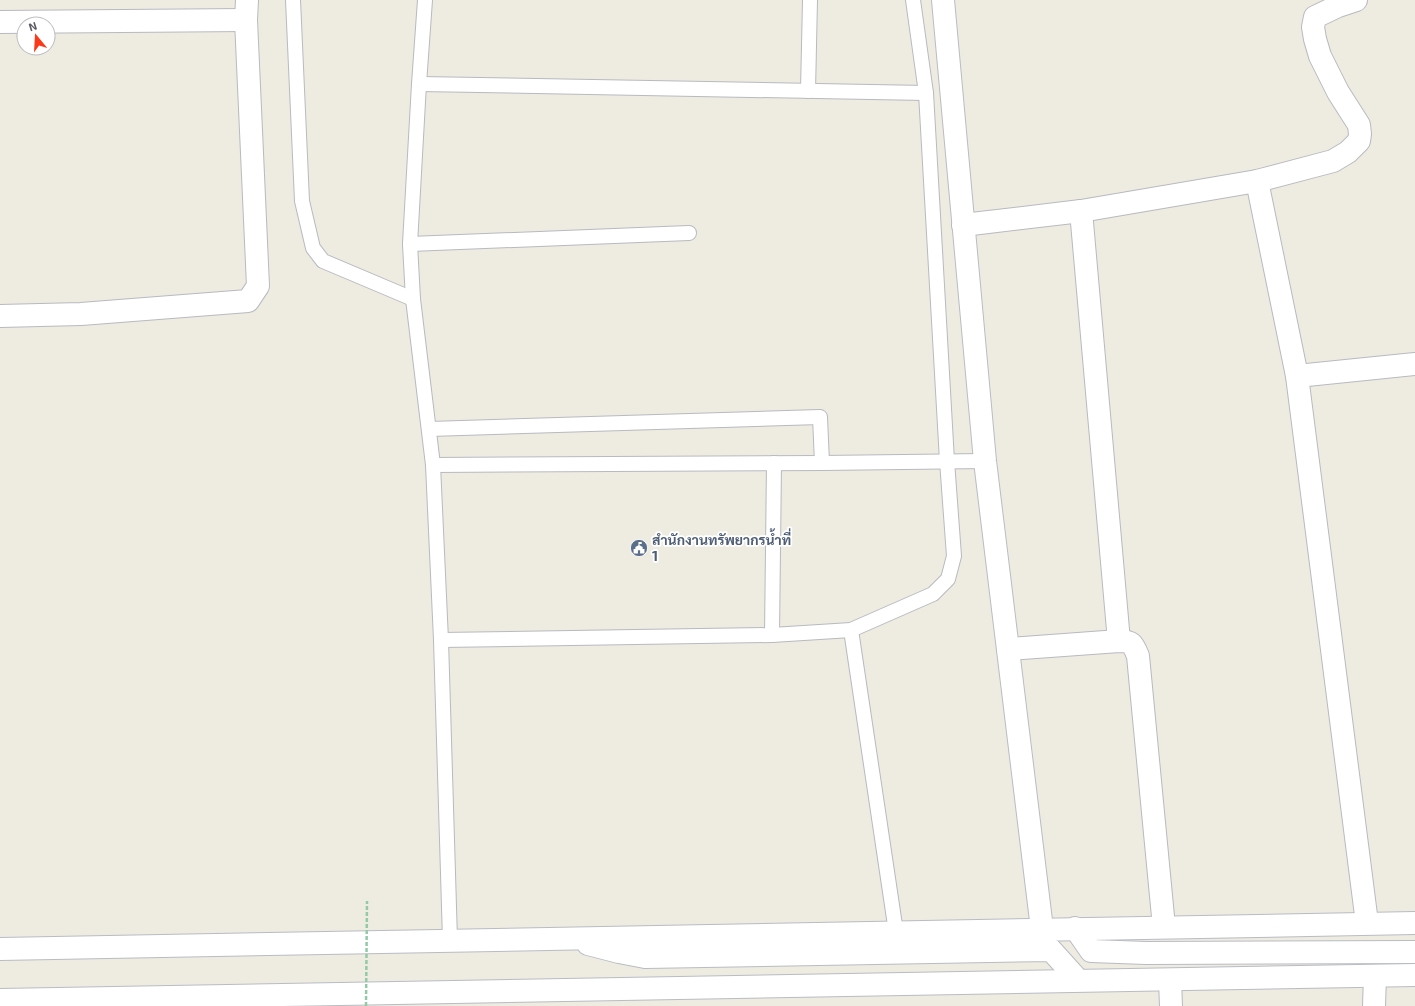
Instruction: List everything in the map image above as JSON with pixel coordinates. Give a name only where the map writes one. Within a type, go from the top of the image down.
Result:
[{"type":"street","points":[[943,0],[985,461],[1042,929]]},
{"type":"street","points":[[963,225],[1081,211],[1257,181],[1333,161],[1348,152],[1359,141],[1359,125],[1328,74],[1320,56],[1313,27],[1315,17],[1338,6],[1356,0]]},
{"type":"street","points":[[0,22],[247,10],[258,286],[248,301],[80,314],[0,316]]},
{"type":"street","points":[[1257,181],[1297,376],[1367,923]]},
{"type":"street","points":[[1081,211],[1119,641]]},
{"type":"street","points":[[1297,376],[1415,364]]},
{"type":"street","points":[[1008,649],[1119,641],[1128,641],[1133,645],[1138,656],[1164,927]]},
{"type":"street","points":[[0,949],[1075,928],[1415,923]]},
{"type":"street","points":[[1075,928],[1090,951],[1146,953],[1415,952]]},
{"type":"street","points":[[562,938],[645,957],[1051,950],[1078,980]]},
{"type":"street","points":[[0,1000],[284,1001],[1078,980],[1170,980],[1415,975]]},
{"type":"street","points":[[1374,1006],[1375,976]]},
{"type":"street","points":[[1170,980],[1171,1006]]},
{"type":"lane","points":[[293,0],[302,201],[314,248],[323,261],[413,299]]},
{"type":"lane","points":[[425,0],[410,244],[413,299],[433,465],[441,640],[450,940]]},
{"type":"lane","points":[[808,91],[810,0]]},
{"type":"lane","points":[[441,640],[772,635],[851,630],[933,594],[948,579],[954,556],[947,461],[926,93],[913,0]]},
{"type":"lane","points":[[419,84],[926,93]]},
{"type":"lane","points":[[410,244],[689,233]]},
{"type":"lane","points":[[428,429],[820,417],[822,463]]},
{"type":"lane","points":[[433,465],[985,461]]},
{"type":"lane","points":[[772,635],[774,463]]},
{"type":"lane","points":[[851,630],[896,932]]},
{"type":"path","points":[[366,1006],[367,901]]},
{"type":"place","name":"สำนักงานทรัพยากรน้ำที่ 1","points":[[639,548]]}]
